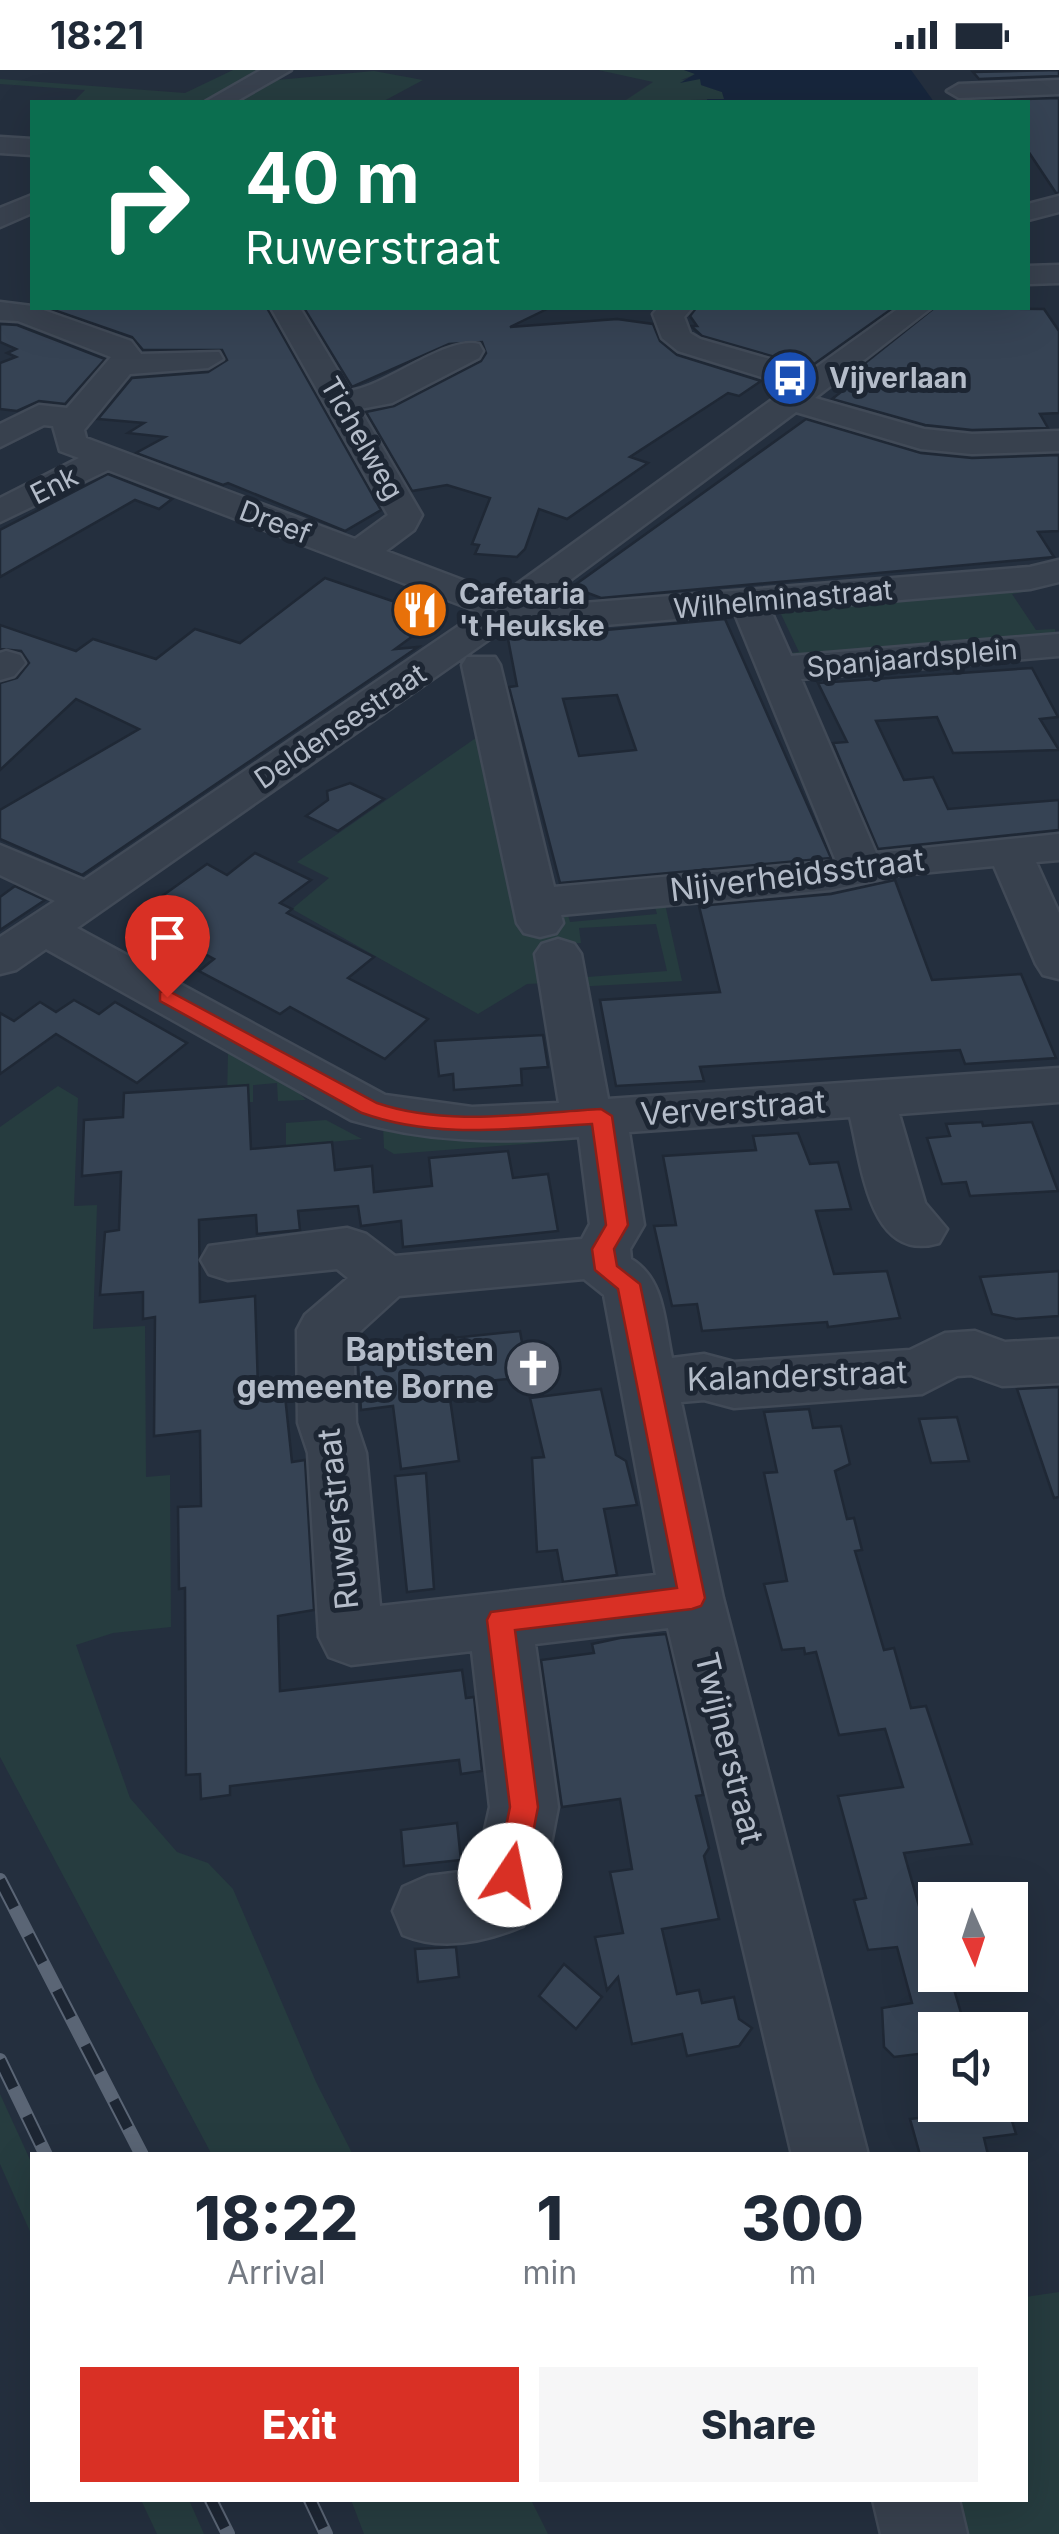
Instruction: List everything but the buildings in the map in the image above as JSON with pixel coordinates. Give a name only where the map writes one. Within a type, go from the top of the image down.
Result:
[{"type":"street","points":[[220,100],[279,70]]},
{"type":"street","points":[[944,70],[963,97],[1059,88]]},
{"type":"street","points":[[0,144],[30,147]]},
{"type":"street","points":[[1030,275],[1059,274]]},
{"type":"street","points":[[1030,298],[1059,297]]},
{"type":"street","name":"Tichelweg","points":[[287,310],[405,515],[402,523],[358,554]]},
{"type":"street","points":[[675,310],[668,314],[677,338],[921,439],[972,444],[1059,441]]},
{"type":"street","name":"Deldensestraat","points":[[5,979],[44,929],[507,609],[914,310]]},
{"type":"street","points":[[0,311],[22,312],[120,348],[127,356],[74,419],[39,415],[0,437]]},
{"type":"street","points":[[342,402],[381,396],[468,351]]},
{"type":"street","points":[[122,366],[210,361]]},
{"type":"street","name":"Dreef","points":[[74,419],[66,437],[72,444],[507,609]]},
{"type":"street","name":"Enk","points":[[0,512],[107,457]]},
{"type":"street","points":[[0,461],[57,484]]},
{"type":"street","name":"Wilhelminastraat","points":[[507,609],[534,620],[1044,574]]},
{"type":"street","name":"Spanjaardsplein","points":[[1044,574],[1059,624]]},
{"type":"street","name":"Spanjaardsplein","points":[[749,602],[779,669],[1059,645]]},
{"type":"street","points":[[228,1260],[347,1248],[385,1276],[604,1257],[603,1249],[617,1225],[594,1117],[481,665]]},
{"type":"street","points":[[779,669],[861,869]]},
{"type":"street","name":"Nijverheidsstraat","points":[[545,927],[861,869],[1059,847]]},
{"type":"street","points":[[1009,852],[1059,964]]},
{"type":"street","points":[[0,858],[88,899]]},
{"type":"street","name":"Ververstraat","points":[[44,929],[369,1108],[401,1119],[442,1124],[594,1117],[1059,1086]]},
{"type":"street","name":"Ververstraat","points":[[870,1098],[901,1212],[920,1230]]},
{"type":"street","name":"Twijnerstraat","points":[[604,1257],[606,1270],[629,1284],[692,1598],[829,2152]]},
{"type":"street","name":"Ruwerstraat","points":[[385,1276],[325,1330],[328,1423],[336,1453],[351,1637],[692,1598]]},
{"type":"street","name":"Kalanderstraat","points":[[647,1383],[704,1377],[734,1385],[922,1372],[945,1355],[975,1352],[1002,1364],[1059,1362]]},
{"type":"street","points":[[428,1911],[498,1902],[510,1875],[524,1807],[500,1620]]},
{"type":"street","points":[[916,2502],[924,2534]]},
{"type":"green space","points":[[233,70],[273,70],[214,100],[75,100],[85,90],[0,84],[0,79],[185,93]]},
{"type":"green space","points":[[598,70],[684,70],[696,74],[681,80],[701,79],[701,85],[722,92],[725,99],[626,100],[653,82]]},
{"type":"green space","points":[[374,71],[423,80],[386,100],[237,100],[277,80]]},
{"type":"green space","points":[[1027,587],[1030,591],[1012,594],[1036,630],[1055,629],[1056,638],[797,664],[780,654],[799,652],[781,614],[762,615],[763,607]]},
{"type":"green space","points":[[483,733],[532,926],[566,908],[570,922],[657,914],[653,900],[665,904],[682,981],[574,987],[575,962],[584,961],[587,977],[667,971],[656,924],[579,928],[581,943],[545,946],[551,983],[527,984],[478,1014],[292,909],[329,878],[297,862]]},
{"type":"green space","points":[[228,1052],[306,1100],[278,1101],[277,1083],[253,1085],[253,1102],[227,1102]]},
{"type":"green space","points":[[58,1086],[78,1098],[74,1206],[97,1205],[93,1329],[145,1326],[146,1477],[170,1475],[171,1627],[113,1633],[76,1645],[130,1798],[177,1852],[208,1863],[233,1889],[316,2082],[351,2152],[210,2152],[0,1757],[0,1127]]},
{"type":"green space","points":[[326,1120],[362,1139],[286,1146],[286,1123]]},
{"type":"green space","points":[[383,1126],[573,1130],[575,1140],[394,1154],[384,1148]]},
{"type":"green space","points":[[0,2094],[30,2160],[30,2232],[0,2164]]},
{"type":"green space","points":[[1059,2292],[1059,2534],[943,2534],[935,2502],[1028,2502],[1028,2297]]},
{"type":"green space","points":[[142,2502],[190,2502],[204,2534],[157,2534]]},
{"type":"green space","points":[[352,2502],[532,2502],[548,2534],[364,2534]]},
{"type":"water","points":[[684,70],[911,70],[933,100],[707,100],[724,99],[722,92],[701,85],[700,79],[680,83],[695,74]]},
{"type":"railway","points":[[0,1880],[140,2152]]},
{"type":"railway","points":[[0,2060],[45,2152]]},
{"type":"railway","points":[[212,2502],[228,2534]]},
{"type":"railway","points":[[311,2502],[326,2534]]},
{"type":"place","name":"Vijverlaan","points":[[790,378]]},
{"type":"place","name":"Cafetaria 't Heukske","points":[[420,610]]},
{"type":"place","name":"Baptisten gemeente Borne","points":[[533,1368]]},
{"type":"route","points":[[167,997],[369,1108],[401,1119],[442,1124],[601,1116],[617,1225],[603,1249],[606,1270],[629,1284],[692,1598],[500,1620],[524,1807],[510,1875]]}]
